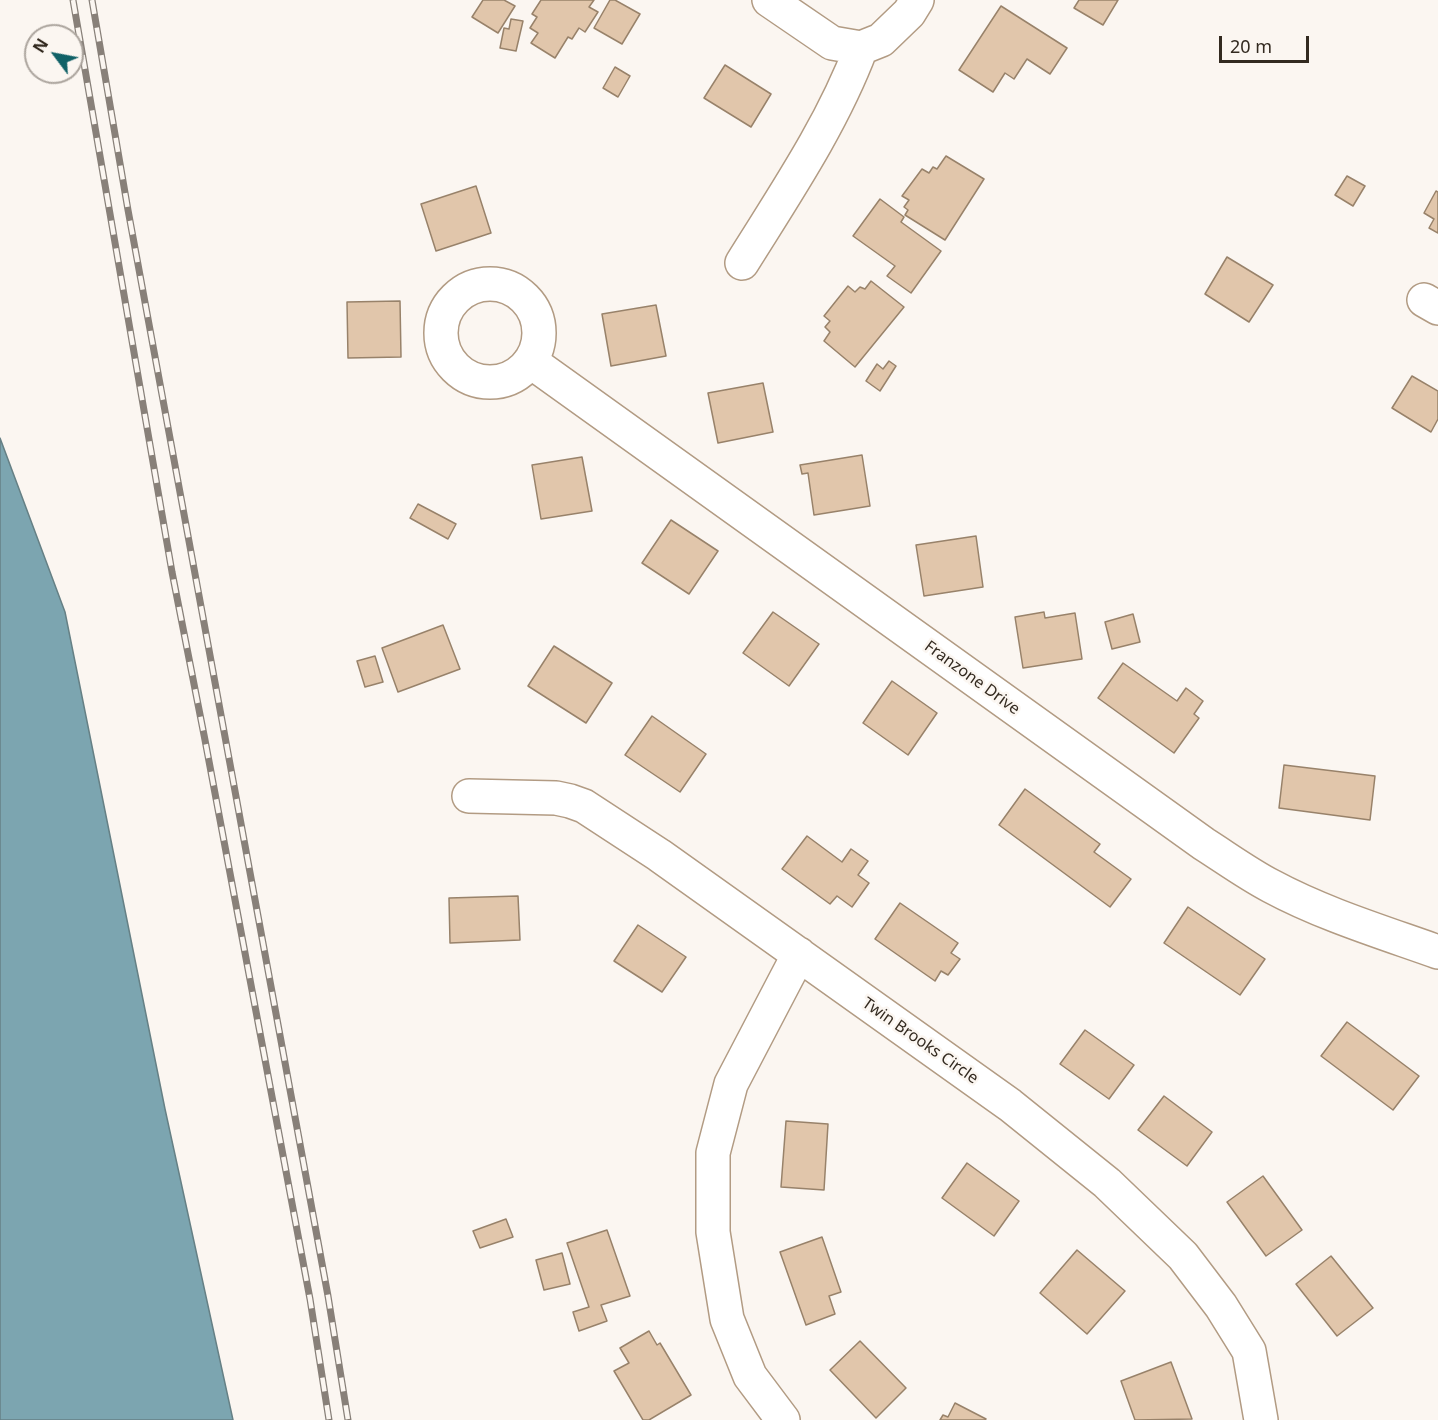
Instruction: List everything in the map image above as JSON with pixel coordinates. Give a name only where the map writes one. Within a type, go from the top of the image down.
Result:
[{"type":"street","points":[[769,0],[832,43],[861,48],[881,40],[913,6]]},
{"type":"street","points":[[742,263],[817,140],[851,74],[861,48]]},
{"type":"street","name":"Franzone Drive","points":[[530,361],[1196,838],[1237,865],[1270,886],[1314,906],[1438,952]]},
{"type":"street","name":"Twin Brooks Circle","points":[[469,796],[556,798],[584,806],[659,855],[1010,1105],[1107,1183],[1183,1256],[1221,1306],[1249,1352],[1261,1420]]},
{"type":"street","points":[[783,1420],[750,1376],[727,1319],[713,1232],[713,1153],[731,1084],[799,954]]},
{"type":"water","points":[[0,438],[65,612],[165,1109],[233,1420],[0,1420]]},
{"type":"building","points":[[483,0],[504,0],[515,6],[498,33],[472,17]]},
{"type":"building","points":[[541,0],[594,0],[589,7],[598,12],[585,32],[579,28],[572,39],[568,37],[555,58],[531,43],[538,33],[530,28],[537,17],[532,14]]},
{"type":"building","points":[[610,0],[615,0],[640,14],[622,44],[594,28]]},
{"type":"building","points":[[1079,0],[1118,0],[1103,25],[1074,8]]},
{"type":"building","points":[[1001,6],[1067,48],[1050,74],[1027,59],[1014,79],[1005,73],[993,92],[959,70]]},
{"type":"building","points":[[511,19],[523,21],[516,51],[500,48],[504,28],[509,29]]},
{"type":"building","points":[[725,65],[771,94],[751,127],[704,98]]},
{"type":"building","points":[[615,67],[630,76],[618,97],[603,88]]},
{"type":"building","points":[[946,156],[984,179],[945,240],[905,215],[908,210],[904,207],[909,200],[902,196],[922,169],[929,173],[933,167],[937,169]]},
{"type":"building","points":[[1347,176],[1365,186],[1353,206],[1335,195]]},
{"type":"building","points":[[476,186],[491,233],[436,251],[421,204]]},
{"type":"building","points":[[1436,191],[1438,192],[1438,233],[1429,228],[1434,219],[1424,213]]},
{"type":"building","points":[[880,199],[904,217],[901,222],[941,251],[911,293],[887,276],[895,266],[853,236]]},
{"type":"building","points":[[1227,257],[1273,285],[1249,322],[1205,294]]},
{"type":"building","points":[[871,281],[904,307],[855,367],[824,341],[830,332],[825,327],[830,321],[824,316],[848,286],[855,292],[860,287],[865,289]]},
{"type":"building","points":[[400,301],[401,357],[348,358],[347,302]]},
{"type":"building","points":[[656,305],[666,356],[611,366],[602,314]]},
{"type":"building","points":[[889,361],[896,366],[880,391],[866,381],[877,364],[883,369]]},
{"type":"building","points":[[1412,376],[1438,391],[1438,419],[1431,432],[1392,408]]},
{"type":"building","points":[[763,383],[773,432],[718,443],[708,393]]},
{"type":"building","points":[[862,455],[870,506],[814,515],[808,473],[802,474],[800,465]]},
{"type":"building","points":[[582,457],[592,511],[541,519],[532,465]]},
{"type":"building","points":[[418,504],[456,524],[448,539],[410,518]]},
{"type":"building","points":[[671,520],[718,551],[689,594],[642,563]]},
{"type":"building","points":[[976,536],[983,587],[924,596],[916,545]]},
{"type":"building","points":[[773,612],[819,644],[789,686],[743,653]]},
{"type":"building","points":[[1044,612],[1045,618],[1075,613],[1082,659],[1023,668],[1015,617]]},
{"type":"building","points":[[1133,614],[1140,642],[1112,649],[1105,622]]},
{"type":"building","points":[[443,625],[460,669],[398,692],[382,648]]},
{"type":"building","points":[[554,646],[612,683],[586,723],[528,686]]},
{"type":"building","points":[[375,656],[383,682],[365,687],[357,661]]},
{"type":"building","points":[[1123,663],[1177,701],[1186,688],[1203,701],[1194,714],[1199,718],[1174,753],[1098,698]]},
{"type":"building","points":[[892,681],[937,713],[908,755],[863,723]]},
{"type":"building","points":[[652,716],[706,754],[680,792],[625,755]]},
{"type":"building","points":[[1284,765],[1375,776],[1370,820],[1279,808]]},
{"type":"building","points":[[1025,789],[1100,844],[1094,852],[1131,879],[1110,907],[999,825]]},
{"type":"building","points":[[807,836],[842,862],[851,849],[868,861],[858,875],[869,883],[852,907],[837,896],[830,904],[782,869]]},
{"type":"building","points":[[518,896],[520,940],[450,943],[449,898]]},
{"type":"building","points":[[900,903],[958,943],[951,953],[960,959],[948,975],[941,971],[935,981],[875,939]]},
{"type":"building","points":[[1188,907],[1265,959],[1240,995],[1164,943]]},
{"type":"building","points":[[638,925],[686,957],[662,992],[614,961]]},
{"type":"building","points":[[1347,1022],[1419,1076],[1393,1110],[1321,1056]]},
{"type":"building","points":[[1085,1030],[1134,1065],[1109,1099],[1060,1064]]},
{"type":"building","points":[[1164,1096],[1212,1132],[1187,1166],[1138,1130]]},
{"type":"building","points":[[786,1121],[828,1124],[824,1190],[781,1187]]},
{"type":"building","points":[[967,1163],[1019,1201],[994,1236],[942,1198]]},
{"type":"building","points":[[1263,1176],[1302,1230],[1266,1256],[1227,1202]]},
{"type":"building","points":[[506,1219],[513,1237],[480,1248],[473,1231]]},
{"type":"building","points":[[607,1230],[630,1296],[601,1305],[607,1321],[579,1331],[573,1312],[589,1307],[567,1243]]},
{"type":"building","points":[[822,1237],[841,1292],[829,1296],[835,1314],[806,1325],[780,1252]]},
{"type":"building","points":[[1077,1250],[1125,1291],[1087,1334],[1040,1293]]},
{"type":"building","points":[[562,1253],[570,1284],[544,1290],[536,1260]]},
{"type":"building","points":[[1331,1256],[1373,1308],[1337,1336],[1296,1284]]},
{"type":"building","points":[[649,1331],[657,1345],[660,1343],[691,1395],[649,1420],[643,1420],[614,1371],[629,1363],[620,1348]]},
{"type":"building","points":[[860,1341],[906,1388],[876,1418],[830,1370]]},
{"type":"building","points":[[1171,1362],[1192,1419],[1135,1420],[1121,1381]]},
{"type":"building","points":[[955,1403],[986,1419],[940,1420],[943,1415],[948,1417]]},
{"type":"railway","points":[[73,0],[172,572],[310,1299],[329,1420]]},
{"type":"railway","points":[[92,0],[128,210],[328,1296],[348,1420]]}]
